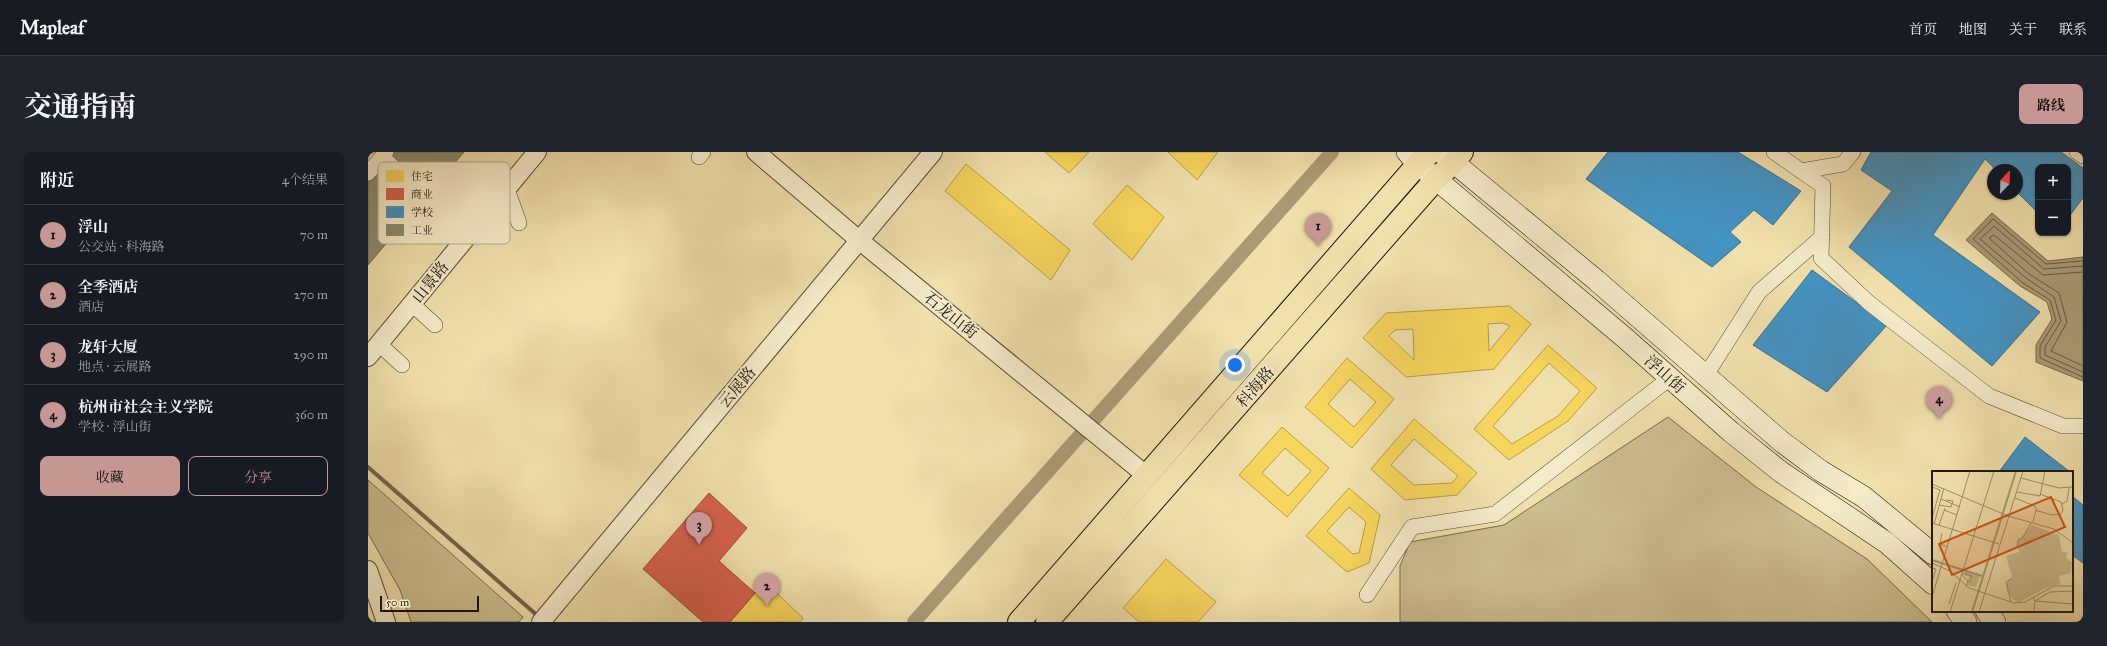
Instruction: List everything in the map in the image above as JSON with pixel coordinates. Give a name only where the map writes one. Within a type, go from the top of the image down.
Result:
[{"type":"highway","name":"科海路","points":[[1019,622],[1147,476],[1419,156]]},
{"type":"highway","name":"科海路","points":[[1047,622],[1436,178],[1452,156]]},
{"type":"main road","name":"浮山街","points":[[1419,156],[1436,178],[1731,432],[1781,472],[1886,543],[1932,583]]},
{"type":"main road","name":"浮山街","points":[[1452,156],[1782,442],[1821,471],[1864,497],[1932,553]]},
{"type":"main road","points":[[1958,612],[1966,622]]},
{"type":"main road","points":[[1987,612],[1995,622]]},
{"type":"street","name":"山景路","points":[[510,185],[537,152]]},
{"type":"street","name":"石龙山街","points":[[756,152],[859,240],[1147,476]]},
{"type":"street","name":"云展路","points":[[545,618],[933,152]]},
{"type":"street","points":[[1774,152],[1823,186],[1821,258],[1869,303],[1989,396],[2063,426],[2083,426]]},
{"type":"street","points":[[1801,171],[1843,164],[1853,152]]},
{"type":"street","points":[[2077,152],[2083,156]]},
{"type":"street","points":[[368,173],[384,154],[392,162]]},
{"type":"street","points":[[510,198],[519,223]]},
{"type":"street","points":[[1706,375],[1759,292],[1822,237]]},
{"type":"street","name":"山景路","points":[[374,350],[462,244]]},
{"type":"street","points":[[412,304],[435,325]]},
{"type":"street","points":[[374,350],[402,365]]},
{"type":"street","points":[[1367,595],[1412,527],[1495,514],[1670,378]]},
{"type":"street","points":[[368,570],[386,622]]},
{"type":"shaded area","points":[[1668,417],[1756,487],[1867,559],[1932,622],[1400,622],[1400,566],[1410,542],[1504,525]]},
{"type":"shaded area","points":[[368,480],[523,617],[519,622],[411,622],[400,590],[368,533]]},
{"type":"water","points":[[1992,213],[2048,261],[2083,257],[2083,381],[2036,362],[2036,345],[2052,319],[2047,302],[2020,286],[1966,240]]},
{"type":"building: 住宅","points":[[1045,152],[1089,152],[1069,173]]},
{"type":"building: 住宅","points":[[1168,152],[1218,152],[1197,180]]},
{"type":"building: 住宅","points":[[966,164],[1070,250],[1051,280],[945,191]]},
{"type":"building: 住宅","points":[[1127,185],[1164,217],[1132,260],[1093,224]]},
{"type":"building: 住宅","points":[[1509,306],[1531,324],[1494,369],[1406,377],[1363,338],[1386,313]],"holes":[[[1503,323],[1510,326],[1489,351],[1488,324]],[[1413,329],[1414,360],[1389,336],[1395,330]]]},
{"type":"building: 住宅","points":[[1548,345],[1597,388],[1568,421],[1509,460],[1474,429]],"holes":[[[1549,363],[1580,391],[1558,416],[1512,444],[1493,426]]]},
{"type":"building: 住宅","points":[[1347,358],[1394,399],[1352,448],[1305,407]],"holes":[[[1350,379],[1376,402],[1354,427],[1328,404]]]},
{"type":"building: 住宅","points":[[1414,419],[1477,473],[1457,495],[1405,500],[1371,469]],"holes":[[[1414,439],[1458,476],[1452,483],[1414,485],[1391,465]]]},
{"type":"building: 住宅","points":[[1282,427],[1329,468],[1287,517],[1239,475]],"holes":[[[1285,448],[1311,471],[1288,496],[1262,473]]]},
{"type":"building: 住宅","points":[[1349,488],[1380,515],[1369,563],[1347,572],[1306,536]],"holes":[[[1349,507],[1366,522],[1359,553],[1353,554],[1327,531]]]},
{"type":"building: 住宅","points":[[1166,559],[1216,602],[1198,622],[1139,622],[1123,608]]},
{"type":"building: 住宅","points":[[765,582],[803,618],[800,622],[730,622]]},
{"type":"building: 商业","points":[[709,493],[747,528],[719,561],[755,593],[730,622],[703,622],[643,569]]},
{"type":"building: 学校","points":[[1608,152],[1738,152],[1801,191],[1773,225],[1754,210],[1730,232],[1741,242],[1712,267],[1586,179]]},
{"type":"building: 学校","points":[[1871,152],[2061,152],[2083,168],[2083,198],[2071,214],[2071,164],[2035,164],[2035,210],[2023,198],[2023,164],[1990,164],[1985,159],[1933,235],[2040,312],[1992,366],[1849,247],[1892,191],[1861,170]]},
{"type":"building: 学校","points":[[1812,270],[1887,325],[1827,392],[1753,345]]},
{"type":"building: 学校","points":[[2025,437],[2069,471],[2000,471]]},
{"type":"building: 学校","points":[[2073,497],[2083,505],[2083,563],[2073,556]]},
{"type":"building: 工业","points":[[386,152],[464,152],[456,162],[378,162],[378,244],[386,244],[368,265],[368,173]]},
{"type":"waterway","points":[[914,622],[1332,152]]},
{"type":"waterway","points":[[368,467],[539,617]]},
{"type":"place","name":"浮山","points":[[1318,246]]},
{"type":"place","name":"杭州市社会主义学院","points":[[1939,419]]},
{"type":"place","name":"龙轩大厦","points":[[699,545]]},
{"type":"place","name":"全季酒店","points":[[767,606]]}]
